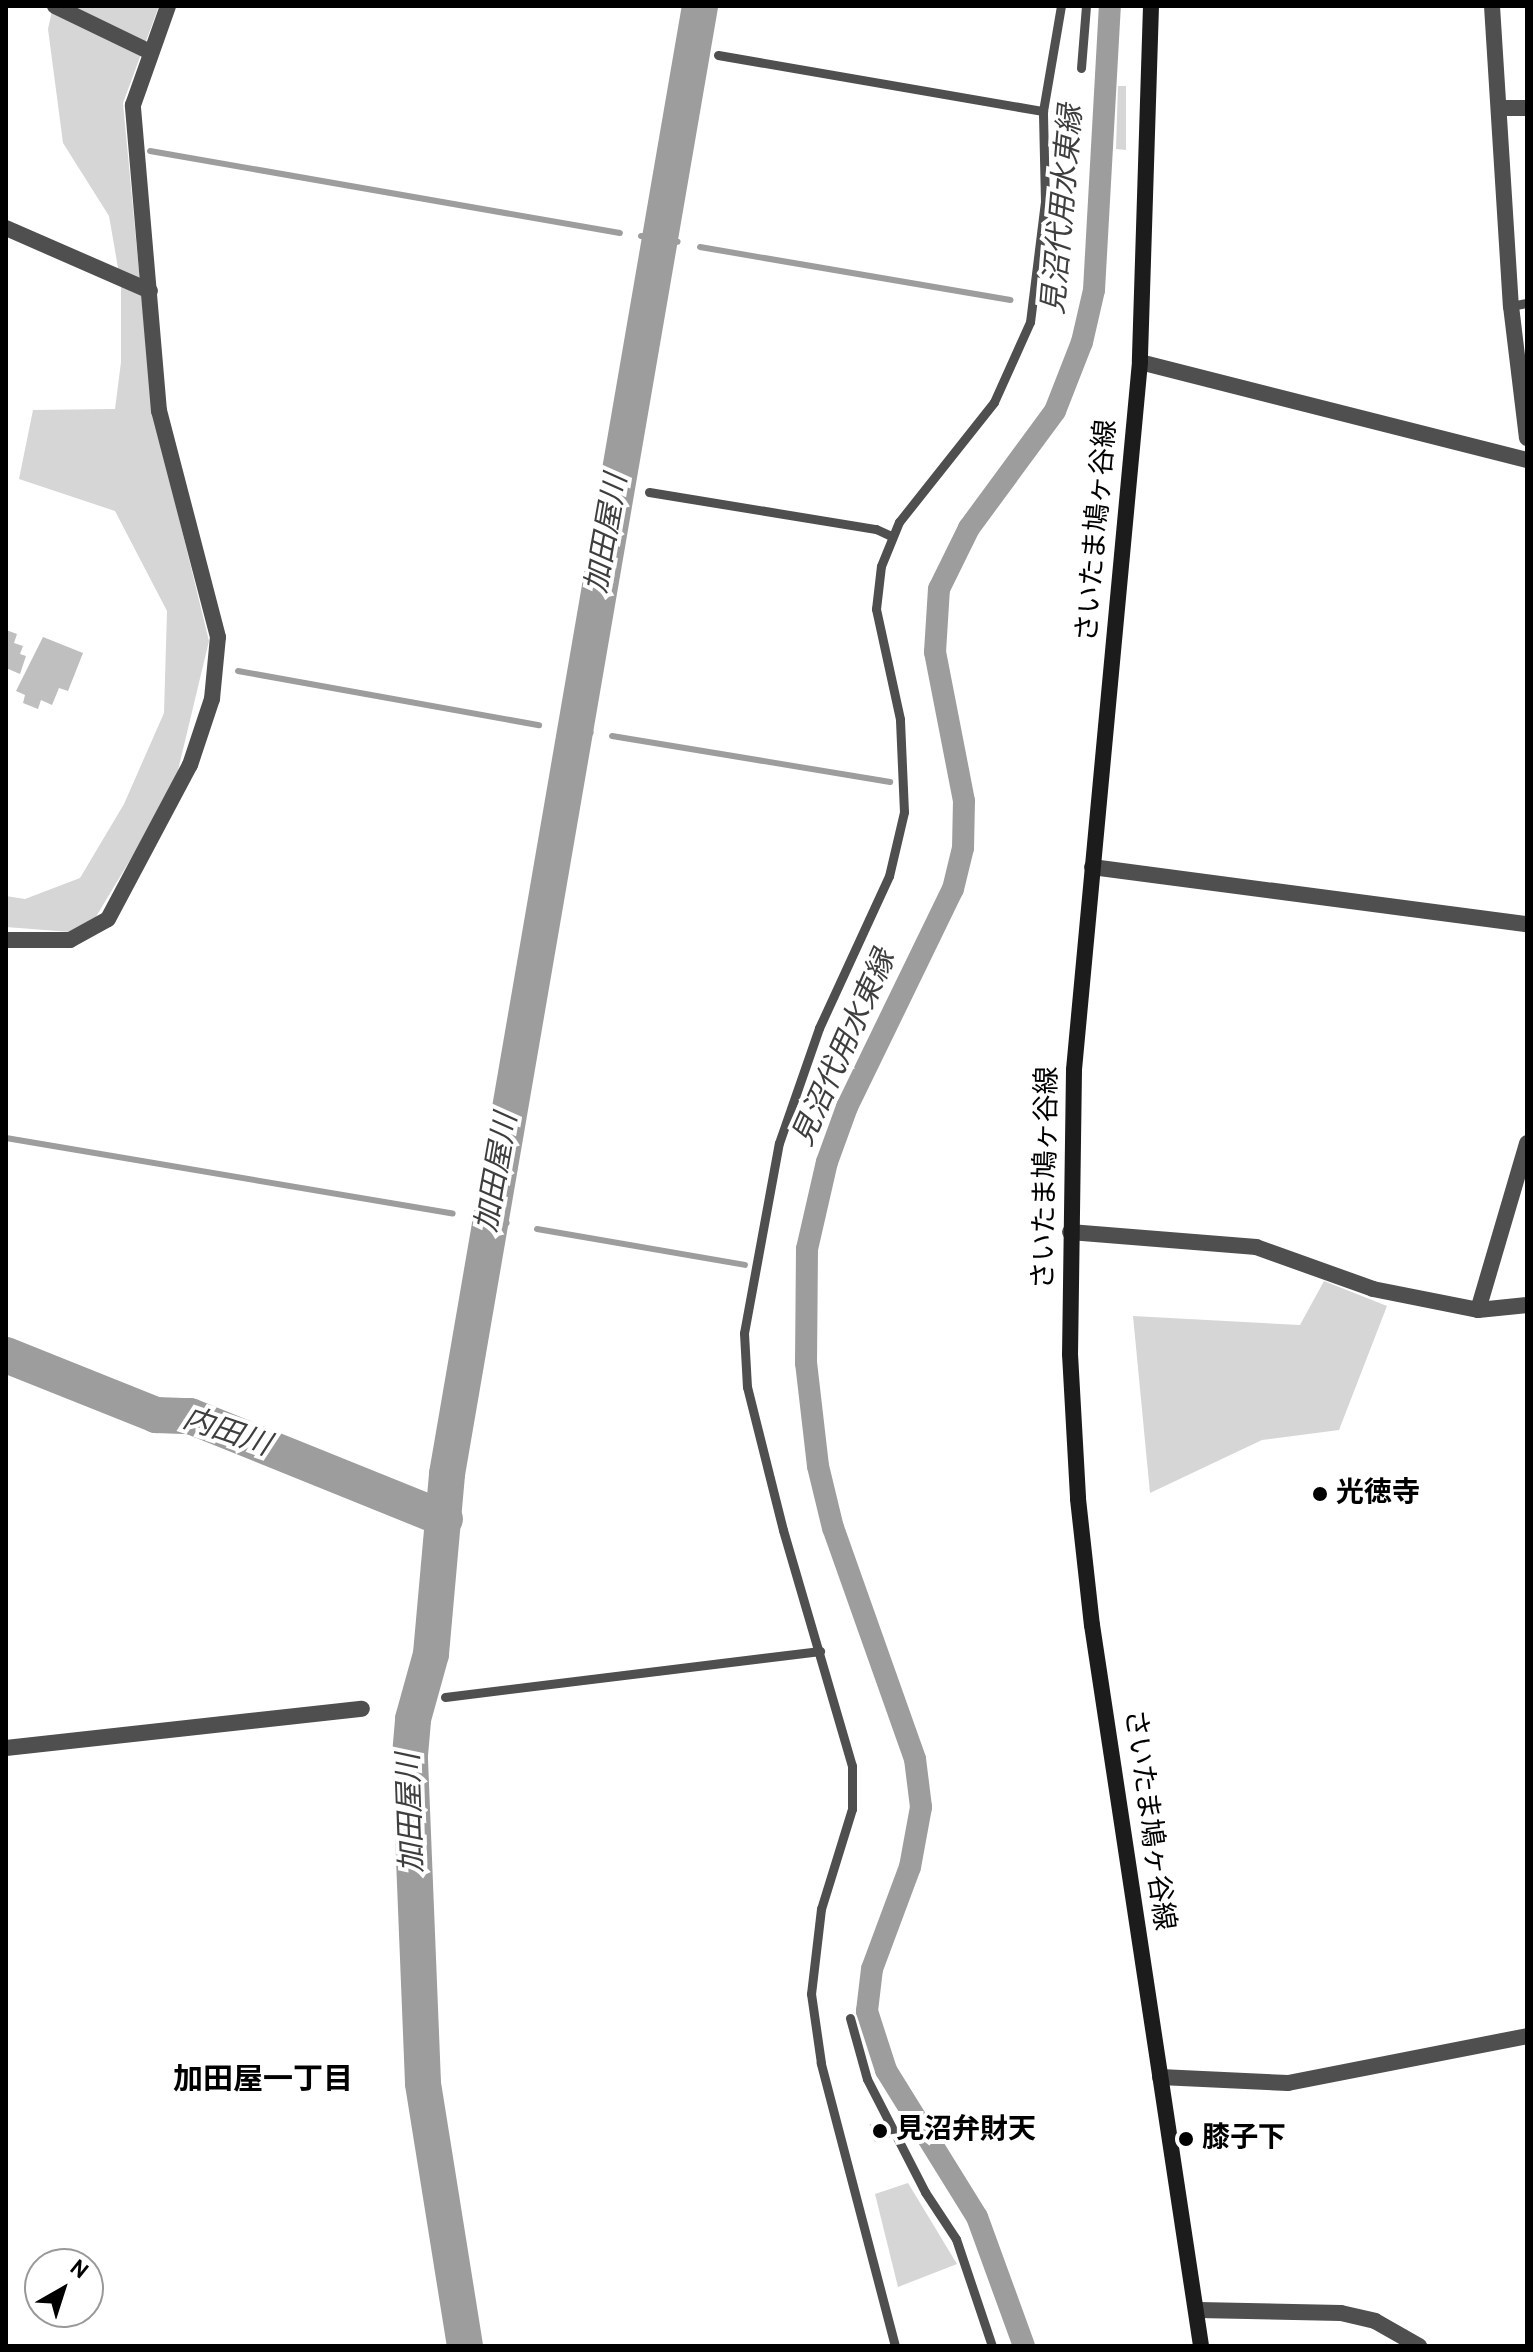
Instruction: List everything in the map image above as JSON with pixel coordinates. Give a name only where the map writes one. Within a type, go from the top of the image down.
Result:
[{"type":"main road","name":"さいたま鳩ヶ谷線","points":[[1151,6],[1140,362],[1074,1070],[1070,1232],[1078,1499],[1201,2346]]},
{"type":"street","points":[[55,6],[150,52]]},
{"type":"street","points":[[6,940],[70,940],[108,919],[190,765],[212,699],[218,637],[159,411],[133,105],[168,6]]},
{"type":"street","points":[[1492,6],[1519,305],[1527,438]]},
{"type":"street","points":[[1501,108],[1527,108]]},
{"type":"street","points":[[6,228],[150,291]]},
{"type":"street","points":[[1140,362],[1527,460]]},
{"type":"street","points":[[1092,867],[1527,924]]},
{"type":"street","points":[[1478,1310],[1527,1143]]},
{"type":"street","points":[[1070,1232],[1256,1247],[1373,1289],[1478,1310],[1527,1305]]},
{"type":"street","points":[[6,1748],[362,1709]]},
{"type":"street","points":[[1160,2077],[1288,2083],[1527,2036]]},
{"type":"street","points":[[1198,2310],[1341,2313],[1375,2321],[1419,2346]]},
{"type":"lane","points":[[895,2346],[821,2063],[811,1994],[821,1909],[848,1829],[854,1789],[848,1742],[747,1387],[744,1333],[779,1143],[819,1028],[889,876],[904,812],[900,719],[876,609],[891,536],[994,402],[1021,348],[1030,322],[1045,202],[1043,111],[1061,6]]},
{"type":"lane","points":[[1081,68],[1086,6]]},
{"type":"lane","points":[[718,55],[1043,111]]},
{"type":"lane","points":[[649,492],[876,529],[891,536]]},
{"type":"lane","points":[[445,1697],[820,1651]]},
{"type":"lane","points":[[850,2018],[867,2079],[925,2192],[956,2239],[992,2346]]},
{"type":"shaded area","points":[[53,6],[159,6],[123,103],[152,408],[209,641],[174,787],[94,920],[70,932],[6,927],[6,896],[25,899],[80,878],[124,804],[164,713],[167,611],[115,511],[19,479],[33,410],[115,409],[121,362],[121,285],[109,216],[63,143],[48,29]]},
{"type":"shaded area","points":[[1118,86],[1126,86],[1126,150],[1116,149]]},
{"type":"shaded area","points":[[1324,1281],[1387,1306],[1339,1430],[1262,1440],[1150,1493],[1133,1316],[1300,1325]]},
{"type":"shaded area","points":[[908,2183],[957,2264],[898,2287],[875,2194]]},
{"type":"building","points":[[6,630],[17,634],[14,643],[23,646],[20,654],[26,656],[20,674],[6,668]]},
{"type":"building","points":[[43,637],[83,653],[68,691],[59,688],[52,705],[41,700],[38,709],[23,703],[25,695],[16,691]]},
{"type":"building","name":"見沼弁財天","points":[[885,2120],[890,2137],[875,2142],[870,2124]]},
{"type":"waterway","name":"加田屋川","points":[[465,2346],[423,2083],[410,1755],[413,1719],[431,1654],[447,1474],[700,6]]},
{"type":"waterway","name":"見沼代用水東縁","points":[[1024,2346],[977,2217],[886,2070],[867,2011],[872,1969],[910,1867],[921,1807],[915,1759],[833,1528],[818,1466],[806,1363],[807,1249],[827,1162],[847,1107],[953,889],[963,848],[964,801],[935,652],[939,589],[969,528],[1055,411],[1082,342],[1094,290],[1110,6]]},
{"type":"waterway","points":[[150,151],[620,233]]},
{"type":"waterway","name":"加田屋川","points":[[641,236],[678,242]]},
{"type":"waterway","points":[[700,247],[1011,300]]},
{"type":"waterway","points":[[238,671],[539,725]]},
{"type":"waterway","name":"加田屋川","points":[[561,728],[591,733]]},
{"type":"waterway","points":[[612,736],[890,782]]},
{"type":"waterway","points":[[6,1138],[453,1214]]},
{"type":"waterway","name":"加田屋川","points":[[475,1218],[507,1223]]},
{"type":"waterway","points":[[537,1229],[745,1265]]},
{"type":"waterway","name":"内田川","points":[[6,1355],[156,1415],[190,1416],[445,1519]]},
{"type":"place","name":"光徳寺","points":[[1320,1494]]},
{"type":"place","name":"見沼弁財天","points":[[880,2131]]},
{"type":"place","name":"膝子下","points":[[1186,2139]]},
{"type":"district","name":"加田屋一丁目","points":[[263,2082]]}]
